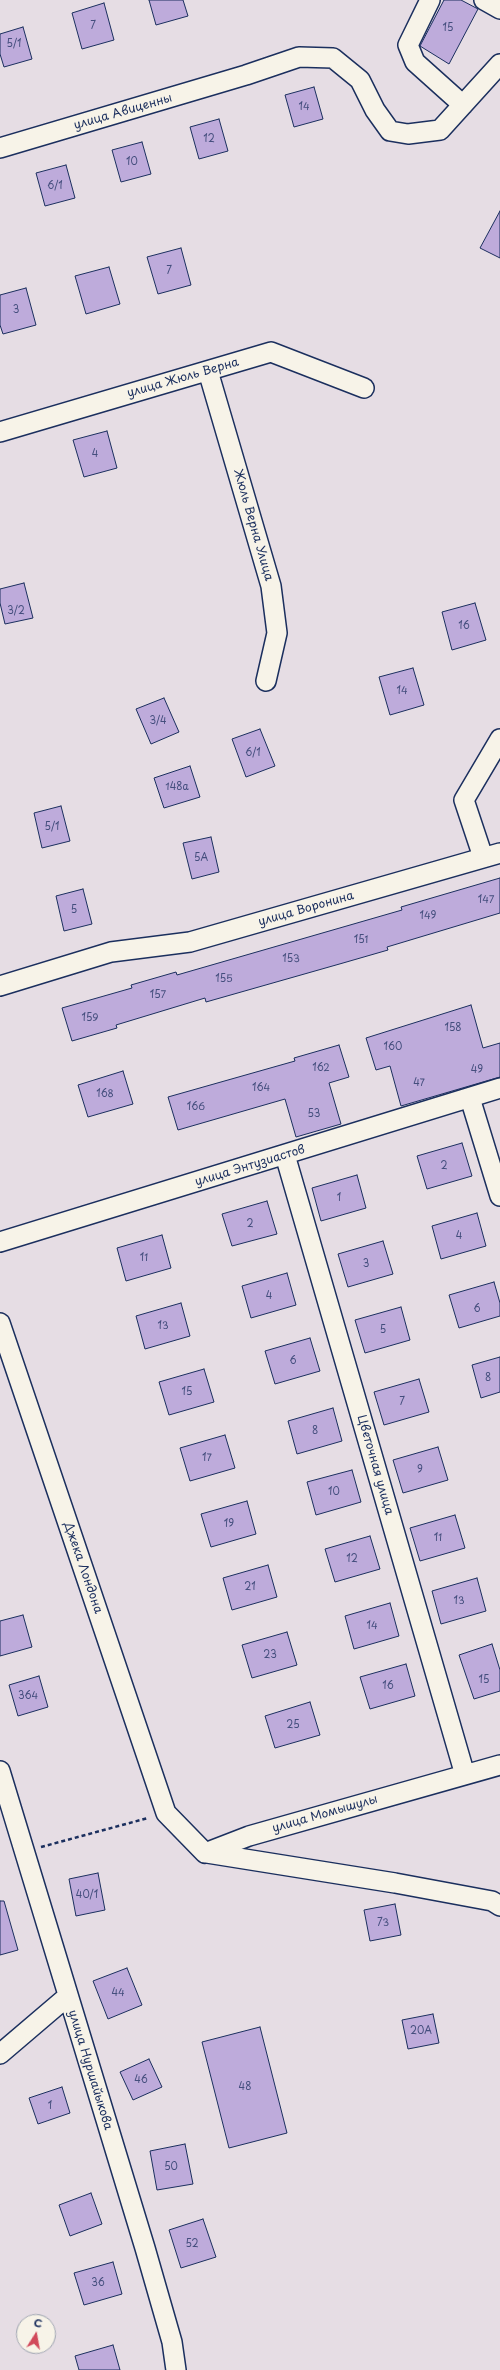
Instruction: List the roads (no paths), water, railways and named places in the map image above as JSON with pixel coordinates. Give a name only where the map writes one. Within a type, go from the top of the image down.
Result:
[{"type":"street","points":[[430,0],[408,45],[415,62],[463,105],[500,64]]},
{"type":"street","points":[[484,0],[500,8]]},
{"type":"street","name":"улица Авиценны","points":[[0,148],[246,75],[299,57],[333,58],[360,80],[375,110],[390,131],[408,134],[440,130],[463,105]]},
{"type":"street","name":"улица Жюль Верна","points":[[0,432],[271,352],[364,388]]},
{"type":"street","name":"Жюль Верна Улица","points":[[208,371],[271,586],[277,633],[266,681]]},
{"type":"street","name":"улица Воронина","points":[[0,986],[111,952],[190,942],[491,855],[464,800],[500,738]]},
{"type":"street","name":"улица Энтузиастов","points":[[0,1242],[285,1156],[500,1088]]},
{"type":"street","points":[[470,1098],[500,1196]]},
{"type":"street","name":"Цветочная улица","points":[[285,1156],[465,1775]]},
{"type":"street","name":"Джека Лондона","points":[[0,1323],[166,1813],[205,1853]]},
{"type":"street","name":"улица Момышулы","points":[[205,1853],[249,1836],[500,1764]]},
{"type":"street","name":"улица Нуршайыкова","points":[[0,1771],[172,2342],[176,2370]]},
{"type":"street","points":[[205,1853],[395,1883],[492,1901],[500,1906]]},
{"type":"street","points":[[0,2054],[68,1996]]}]
